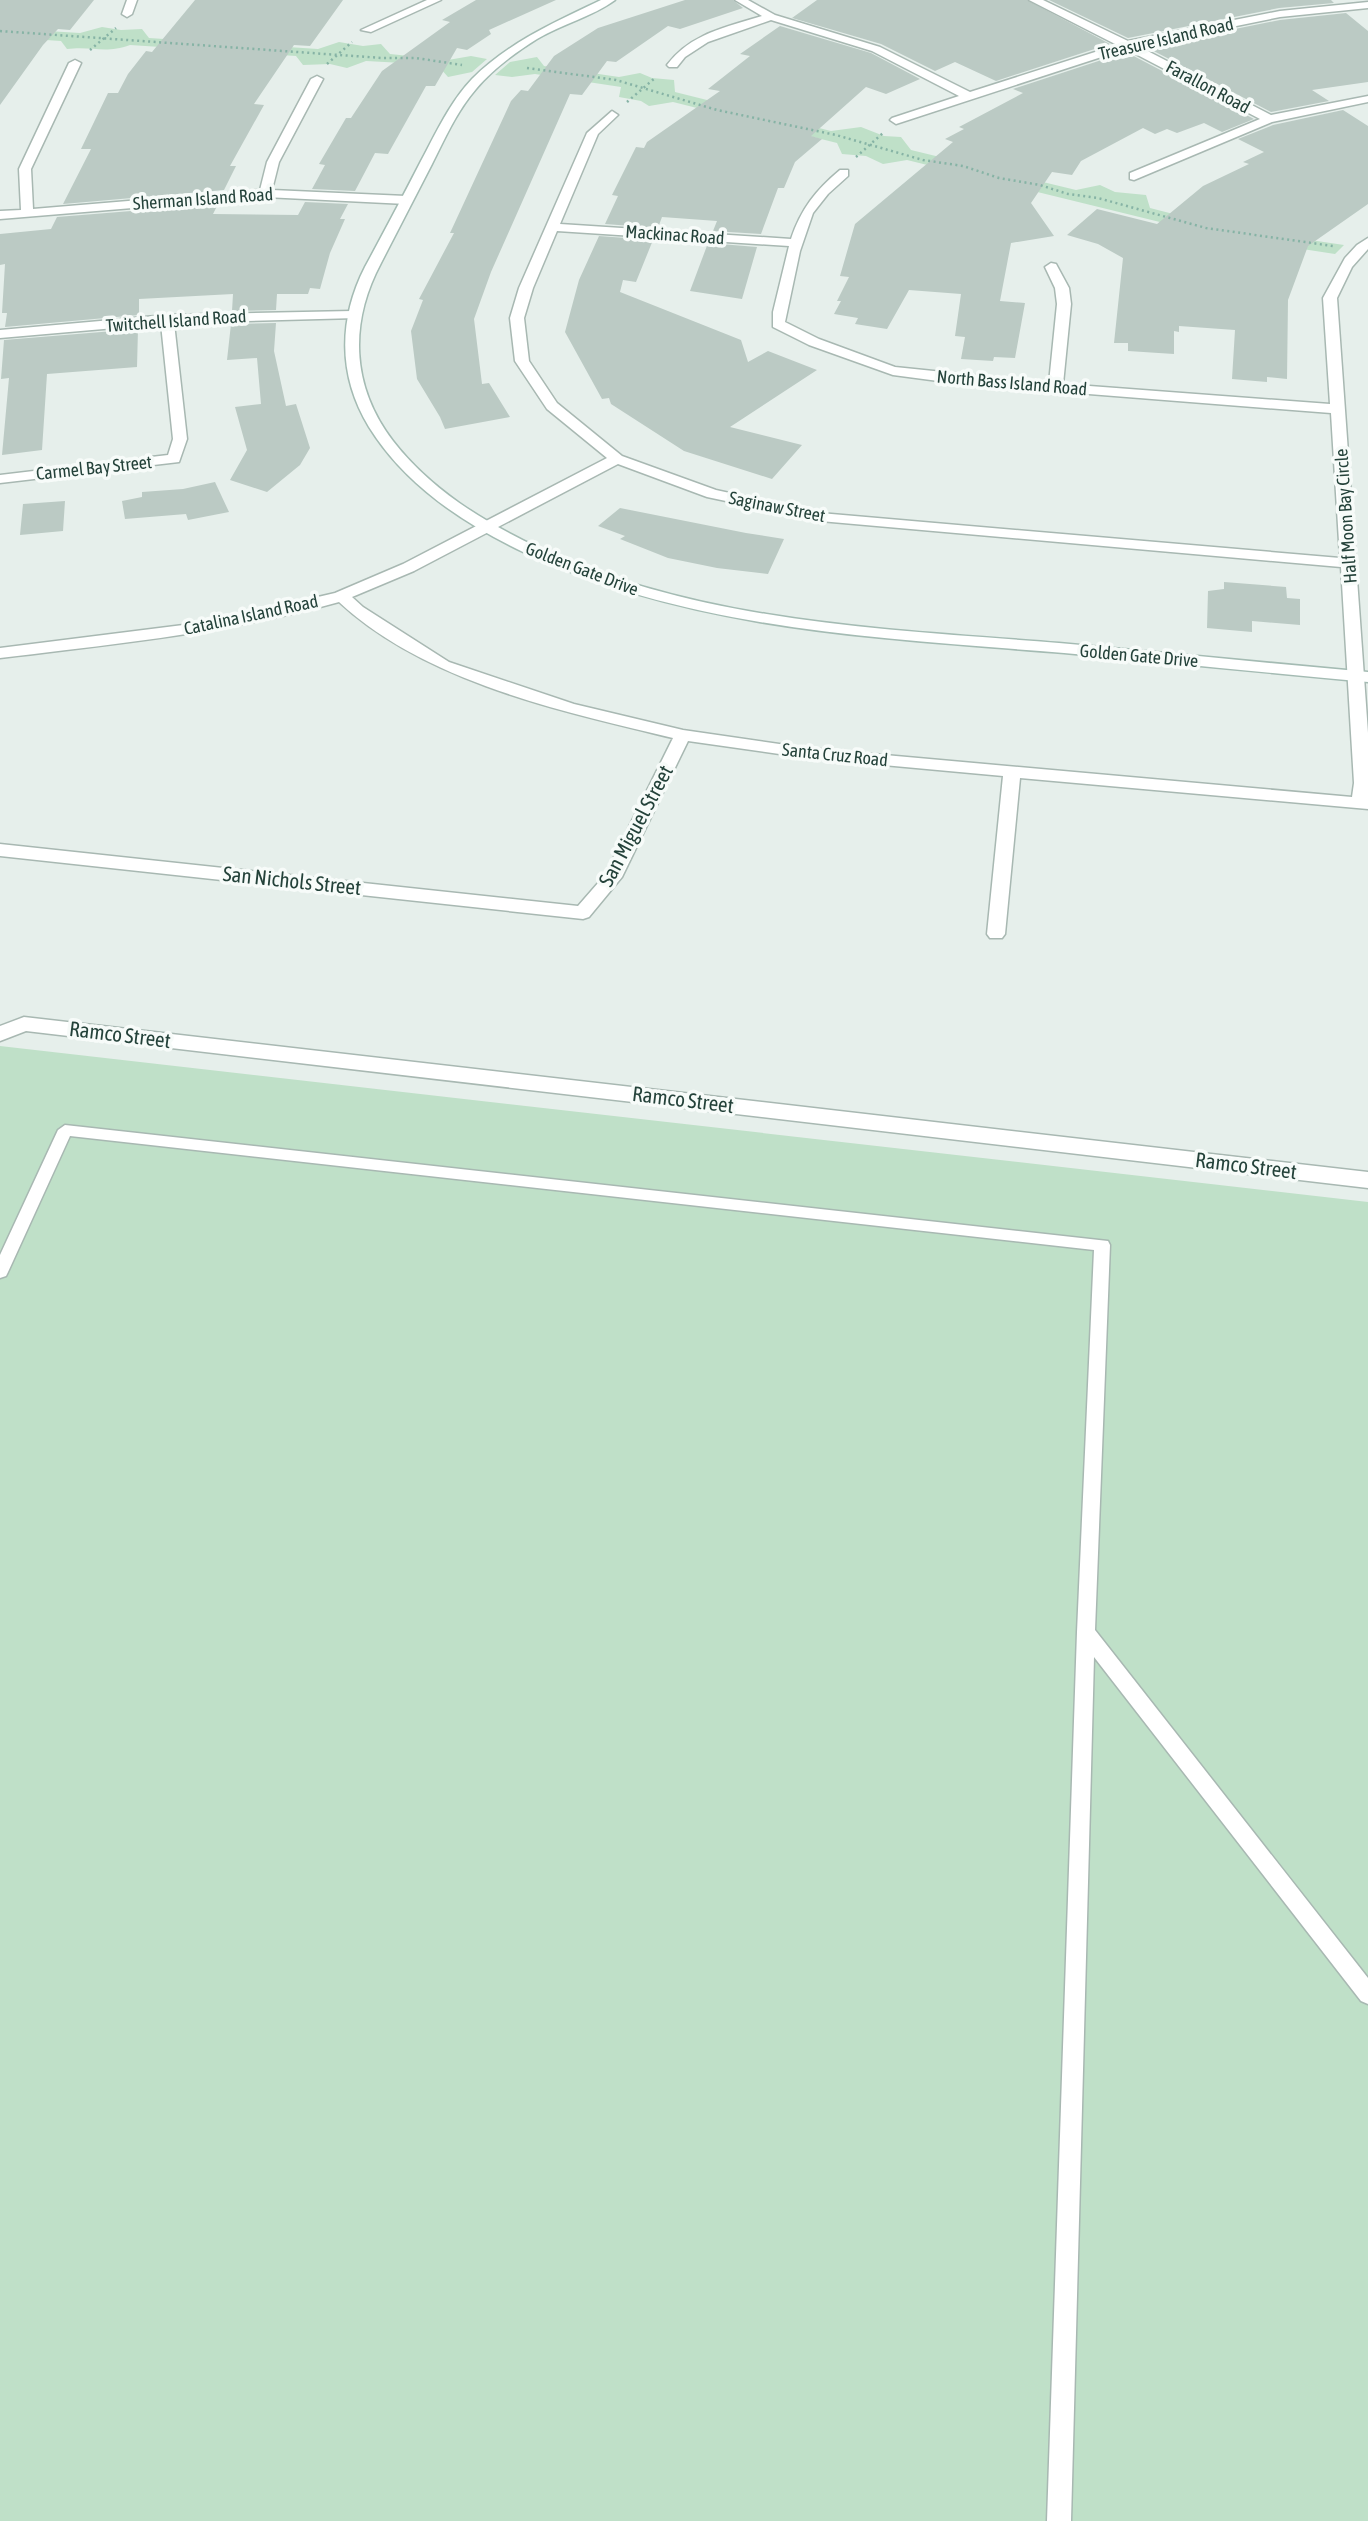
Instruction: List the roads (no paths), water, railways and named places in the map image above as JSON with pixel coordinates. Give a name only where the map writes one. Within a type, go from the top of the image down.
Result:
[{"type":"street","points":[[127,14],[132,0]]},
{"type":"street","points":[[367,30],[436,0]]},
{"type":"street","name":"Golden Gate Drive","points":[[610,0],[534,36],[502,58],[473,85],[449,118],[362,286],[352,315],[350,363],[361,401],[373,425],[401,461],[425,484],[488,528],[553,562],[599,579],[729,614],[876,632],[1362,677]]},
{"type":"street","points":[[740,0],[771,17],[876,49],[968,96]]},
{"type":"street","name":"Farallon Road","points":[[1034,0],[1269,119]]},
{"type":"street","name":"Treasure Island Road","points":[[896,120],[1127,45],[1280,14],[1368,5]]},
{"type":"street","points":[[673,65],[680,53],[703,40],[771,17]]},
{"type":"street","points":[[27,213],[25,169],[75,62]]},
{"type":"street","points":[[265,193],[273,162],[317,79]]},
{"type":"street","points":[[1134,176],[1269,119],[1368,99]]},
{"type":"street","name":"Saginaw Street","points":[[612,115],[593,133],[526,288],[517,318],[522,360],[552,406],[617,459],[712,494],[820,517],[1349,563]]},
{"type":"street","points":[[798,243],[807,214],[820,194],[844,173]]},
{"type":"street","name":"Sherman Island Road","points":[[0,215],[265,193],[406,200]]},
{"type":"street","name":"Mackinac Road","points":[[552,227],[798,243]]},
{"type":"street","name":"North Bass Island Road","points":[[798,243],[778,324],[814,342],[893,371],[961,380],[1338,410]]},
{"type":"street","name":"Half Moon Bay Circle","points":[[1363,246],[1339,274],[1330,298],[1349,563],[1362,677],[1364,803]]},
{"type":"street","points":[[1051,267],[1062,288],[1064,304],[1056,387]]},
{"type":"street","name":"Twitchell Island Road","points":[[0,334],[167,320],[352,315]]},
{"type":"street","name":"Carmel Bay Street","points":[[0,478],[174,459],[180,439],[167,320]]},
{"type":"street","name":"Catalina Island Road","points":[[0,653],[213,625],[277,613],[342,596],[394,575],[617,459]]},
{"type":"street","name":"Santa Cruz Road","points":[[342,596],[357,610],[443,665],[569,708],[683,735],[807,753],[1364,803]]},
{"type":"street","name":"San Miguel Street","points":[[583,913],[614,877],[683,735]]},
{"type":"street","points":[[996,934],[1012,772]]},
{"type":"street","name":"San Nichols Street","points":[[0,850],[583,913]]},
{"type":"street","name":"Ramco Street","points":[[0,1034],[24,1024],[1368,1180]]},
{"type":"lane","points":[[0,1272],[65,1130],[1102,1245],[1086,1632],[1059,2521]]},
{"type":"lane","points":[[1086,1632],[1368,1994]]}]
